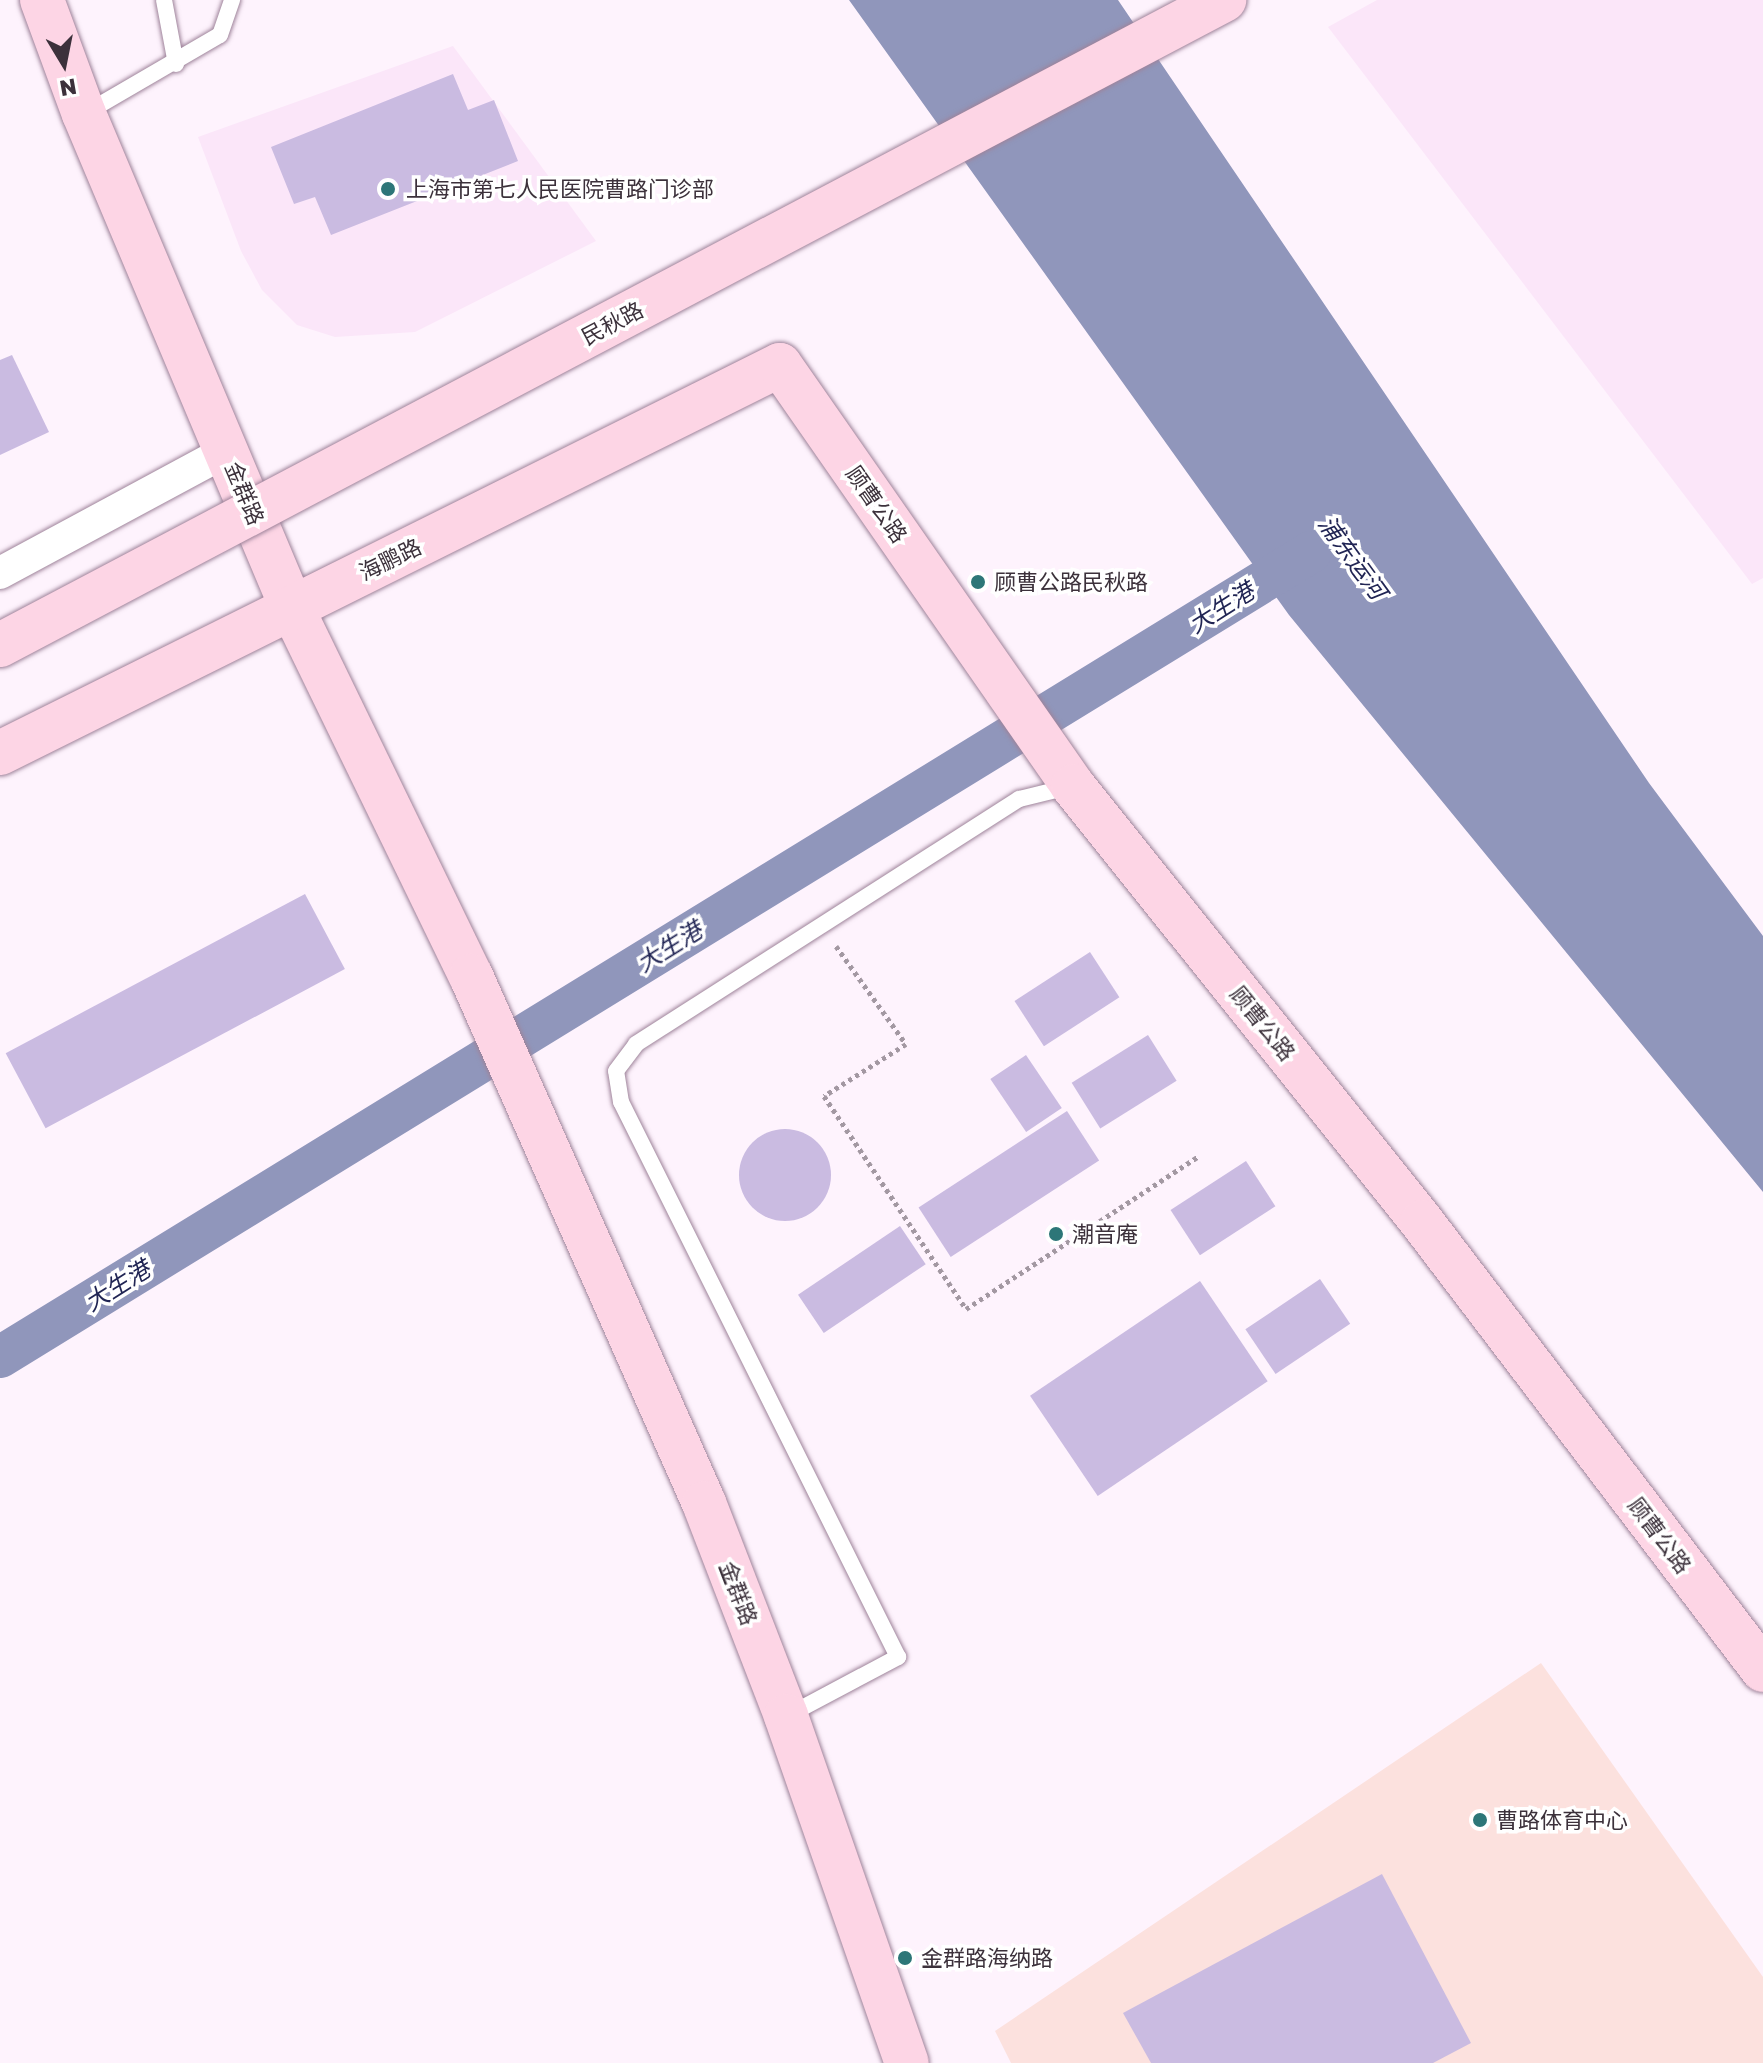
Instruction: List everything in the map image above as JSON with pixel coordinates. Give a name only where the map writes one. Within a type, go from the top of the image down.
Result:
[{"type":"street","name":"金群路","points":[[42,0],[84,114],[292,608],[471,976],[704,1503],[786,1716],[907,2063]]},
{"type":"street","name":"民秋路","points":[[0,645],[1224,0]]},
{"type":"street","name":"海鹏路","points":[[0,753],[780,365]]},
{"type":"street","name":"顾曹公路","points":[[780,365],[1067,774],[1422,1222],[1763,1670]]},
{"type":"street","points":[[0,573],[227,451]]},
{"type":"lane","points":[[164,0],[176,64]]},
{"type":"lane","points":[[84,114],[176,64],[220,35],[232,0]]},
{"type":"lane","points":[[786,1716],[898,1657],[621,1102],[616,1071],[636,1044],[1019,799],[1067,774]]},
{"type":"path","points":[[822,926],[906,1044],[824,1096],[966,1309],[1197,1157]]},
{"type":"shaded area","points":[[1377,0],[1763,0],[1763,578],[1752,584],[1328,27]]},
{"type":"shaded area","name":"上海市第七人民医院曹路门诊部","points":[[453,46],[596,241],[415,332],[335,337],[297,325],[262,290],[241,251],[198,137]]},
{"type":"shaded area","name":"曹路体育中心","points":[[1541,1663],[1763,1977],[1763,2063],[1011,2063],[995,2031]]},
{"type":"water","name":"浦东运河","points":[[849,0],[1118,0],[1649,783],[1763,936],[1763,1192],[1289,615]]},
{"type":"building","points":[[453,74],[468,110],[494,100],[518,161],[331,235],[315,197],[294,204],[271,147]]},
{"type":"building","points":[[12,355],[49,432],[0,455],[0,360]]},
{"type":"building","points":[[305,894],[345,969],[46,1128],[6,1053]]},
{"type":"building","points":[[1090,952],[1119,997],[1044,1046],[1015,1001]]},
{"type":"building","points":[[1148,1035],[1177,1081],[1100,1128],[1072,1083]]},
{"type":"building","points":[[1026,1055],[1062,1108],[1026,1132],[990,1079]]},
{"type":"building","points":[[1067,1111],[1099,1160],[951,1257],[919,1207]]},
{"type":"building","points":[[785,1129],[803,1133],[817,1143],[827,1157],[831,1175],[827,1193],[817,1207],[803,1217],[785,1221],[767,1217],[753,1207],[743,1193],[739,1175],[743,1157],[753,1143],[767,1133]]},
{"type":"building","points":[[1246,1161],[1275,1206],[1200,1255],[1171,1210]]},
{"type":"building","points":[[900,1226],[926,1264],[824,1333],[798,1295]]},
{"type":"building","points":[[1320,1279],[1350,1324],[1276,1374],[1245,1329]]},
{"type":"building","points":[[1200,1281],[1268,1381],[1098,1496],[1030,1396]]},
{"type":"building","points":[[1382,1874],[1471,2043],[1433,2063],[1151,2063],[1123,2013]]},
{"type":"waterway","name":"大生港","points":[[0,1357],[1311,552]]},
{"type":"place","name":"上海市第七人民医院曹路门诊部","points":[[388,189]]},
{"type":"place","name":"顾曹公路民秋路","points":[[978,582]]},
{"type":"place","name":"潮音庵","points":[[1056,1234]]},
{"type":"place","name":"曹路体育中心","points":[[1480,1820]]},
{"type":"place","name":"金群路海纳路","points":[[905,1958]]}]
